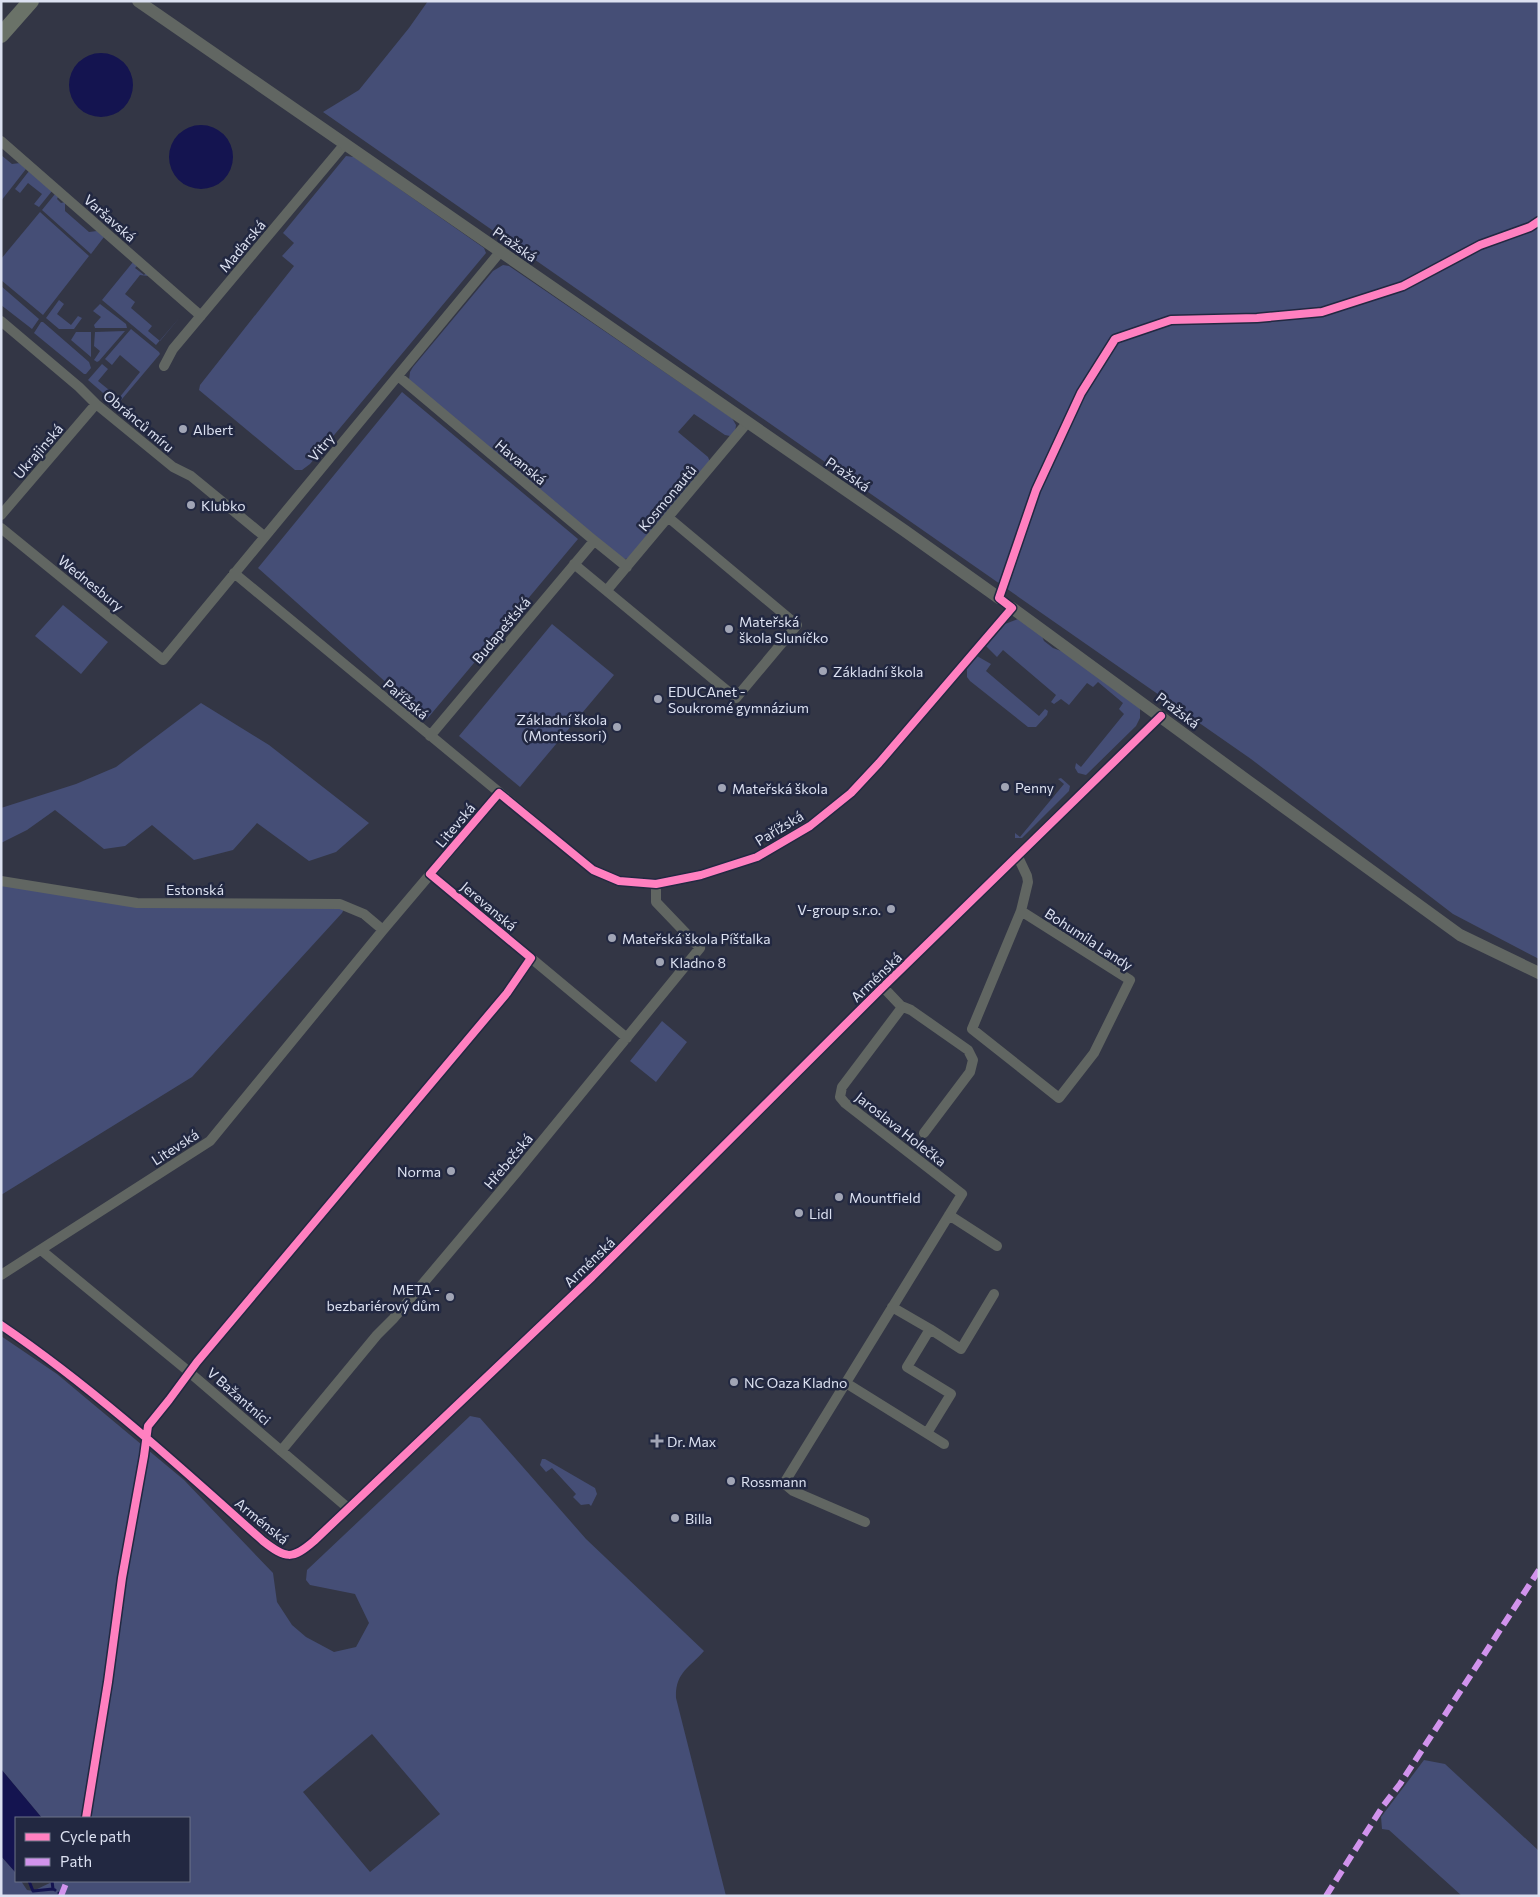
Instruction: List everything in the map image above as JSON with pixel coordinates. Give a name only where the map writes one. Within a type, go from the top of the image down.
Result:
[{"type":"main road","points":[[1,35],[31,1]]},
{"type":"street","name":"Pražská","points":[[138,1],[905,531],[1460,935],[1539,972]]},
{"type":"street","name":"Varšavská","points":[[1,141],[201,316]]},
{"type":"street","name":"Maďarská","points":[[164,366],[172,349],[344,145]]},
{"type":"street","name":"Vitry","points":[[163,660],[500,252]]},
{"type":"street","name":"Obránců míru","points":[[1,321],[79,387],[96,404],[173,467],[191,476],[264,536]]},
{"type":"street","name":"Havanská","points":[[398,376],[627,567]]},
{"type":"street","name":"Ukrajinská","points":[[1,515],[96,404]]},
{"type":"street","name":"Kosmonautů","points":[[607,590],[747,423]]},
{"type":"street","points":[[574,564],[736,698],[797,626],[669,518]]},
{"type":"street","name":"Wednesbury","points":[[1,528],[163,660]]},
{"type":"street","name":"Budapešťská","points":[[430,736],[594,541]]},
{"type":"street","name":"Pařížská","points":[[234,573],[593,870],[619,880],[656,884],[701,875],[756,857],[810,826],[851,793],[879,763],[1012,608]]},
{"type":"street","name":"Arménská","points":[[1,1325],[54,1363],[139,1431],[263,1541],[281,1554],[290,1556],[302,1552],[592,1278],[883,987],[1161,716]]},
{"type":"street","name":"Litevská","points":[[1,1275],[210,1141],[383,930],[499,793]]},
{"type":"street","name":"Bohumila Landy","points":[[1018,857],[1028,882],[1021,911],[972,1029],[1060,1098],[1094,1053],[1130,980],[1021,911]]},
{"type":"street","name":"Jerevanská","points":[[430,874],[627,1038]]},
{"type":"street","name":"Estonská","points":[[1,881],[137,902],[340,904],[364,914],[383,930]]},
{"type":"street","name":"Hřebečská","points":[[282,1451],[510,1180],[700,948],[656,902],[656,884]]},
{"type":"street","name":"Jaroslava Holečka","points":[[883,987],[900,1006],[911,1010],[968,1050],[973,1060],[970,1072],[924,1133]]},
{"type":"street","name":"Jaroslava Holečka","points":[[900,1006],[900,1010],[842,1087],[840,1096],[845,1103],[962,1194],[949,1215]]},
{"type":"street","points":[[865,1522],[793,1491],[787,1486],[786,1480],[949,1215],[997,1246]]},
{"type":"street","name":"V Bažantnici","points":[[41,1250],[182,1366],[348,1508]]},
{"type":"street","points":[[892,1306],[961,1349],[994,1294]]},
{"type":"street","points":[[927,1433],[951,1394],[907,1367],[930,1329]]},
{"type":"street","points":[[846,1382],[944,1444]]},
{"type":"shaded area","points":[[428,1],[1539,1],[1539,959],[1453,914],[1251,759],[323,112],[359,90],[409,28]]},
{"type":"shaded area","points":[[101,53],[119,59],[127,67],[133,85],[127,103],[119,111],[101,117],[83,111],[75,103],[69,85],[75,67],[83,59]]},
{"type":"shaded area","points":[[201,125],[219,131],[227,139],[233,157],[227,175],[219,183],[201,189],[183,183],[175,175],[169,157],[175,139],[183,131]]},
{"type":"shaded area","points":[[1,155],[12,164],[20,163],[26,169],[1,201]]},
{"type":"shaded area","points":[[346,156],[354,157],[484,248],[486,253],[310,464],[302,470],[295,470],[199,390],[200,385],[294,266],[282,256],[294,243],[283,233]]},
{"type":"shaded area","points":[[29,171],[52,191],[39,207],[34,204],[42,194],[28,183],[20,193],[15,189]]},
{"type":"shaded area","points":[[55,194],[61,203],[65,202],[65,211],[89,232],[97,231],[104,237],[91,254],[42,210]]},
{"type":"shaded area","points":[[40,212],[89,256],[43,315],[1,280],[1,259]]},
{"type":"shaded area","points":[[133,262],[137,266],[135,268],[144,275],[146,273],[148,276],[140,275],[125,294],[135,302],[131,308],[152,326],[148,331],[160,341],[156,345],[102,300]]},
{"type":"shaded area","points":[[503,265],[509,266],[732,418],[736,425],[735,433],[730,436],[725,435],[694,414],[678,432],[708,457],[710,462],[631,558],[625,559],[618,556],[409,380],[413,367],[493,271]]},
{"type":"shaded area","points":[[1,286],[39,319],[32,329],[1,305]]},
{"type":"shaded area","points":[[59,300],[64,304],[57,314],[71,325],[78,316],[82,318],[74,329],[59,329],[46,318]]},
{"type":"shaded area","points":[[100,304],[126,324],[127,328],[95,328],[94,325],[101,317],[93,311]]},
{"type":"shaded area","points":[[41,322],[89,362],[91,368],[86,374],[34,333]]},
{"type":"shaded area","points":[[131,329],[160,354],[117,405],[88,380],[102,364],[108,369],[98,381],[119,398],[140,372],[120,355],[112,365],[105,359]]},
{"type":"shaded area","points":[[125,331],[99,361],[94,360],[100,351],[94,346],[95,332]]},
{"type":"shaded area","points":[[76,332],[91,332],[91,357],[71,340]]},
{"type":"shaded area","points":[[402,392],[578,539],[427,719],[258,568]]},
{"type":"shaded area","points":[[63,605],[108,642],[81,674],[35,636]]},
{"type":"shaded area","points":[[1018,619],[1040,632],[1044,641],[1053,648],[1072,655],[1140,707],[1140,718],[1136,726],[1086,775],[1078,773],[1075,768],[1076,763],[1081,767],[1124,714],[1119,709],[1123,703],[1098,682],[1093,687],[1087,683],[1069,705],[1061,699],[1054,704],[1051,702],[1056,695],[1003,650],[997,657],[986,646],[1005,624]]},
{"type":"shaded area","points":[[552,624],[614,675],[520,787],[459,736]]},
{"type":"shaded area","points":[[977,656],[991,664],[986,671],[1039,716],[1045,709],[1048,711],[1047,715],[1036,727],[1028,727],[970,681],[967,677],[967,669]]},
{"type":"shaded area","points":[[201,703],[269,745],[369,823],[336,852],[309,861],[257,823],[233,850],[194,860],[152,825],[125,846],[104,849],[55,810],[27,830],[1,843],[1,808],[76,784],[116,767]]},
{"type":"shaded area","points":[[1061,778],[1070,786],[1069,791],[1022,838],[1015,838],[1015,833],[1020,837],[1064,784],[1058,779]]},
{"type":"shaded area","points":[[1,884],[135,907],[345,907],[342,913],[192,1077],[1,1195]]},
{"type":"shaded area","points":[[662,1021],[687,1042],[656,1082],[630,1061]]},
{"type":"shaded area","points":[[1,1336],[57,1374],[184,1480],[273,1573],[277,1602],[292,1625],[306,1637],[334,1652],[356,1647],[369,1623],[355,1594],[310,1585],[306,1580],[307,1570],[470,1416],[480,1418],[586,1539],[704,1651],[680,1677],[676,1698],[726,1896],[1,1896],[1,1856],[15,1872],[15,1882],[22,1882],[27,1890],[33,1891],[52,1882],[190,1882],[190,1817],[41,1817],[1,1769]],"holes":[[[372,1734],[440,1814],[370,1872],[303,1792]]]},
{"type":"shaded area","points":[[542,1459],[595,1488],[597,1494],[591,1506],[589,1504],[581,1505],[573,1497],[576,1494],[552,1468],[546,1472],[540,1465]]},
{"type":"shaded area","points":[[1424,1760],[1445,1764],[1539,1851],[1539,1896],[1462,1896],[1389,1830],[1382,1829],[1381,1817]]},
{"type":"shaded area","points":[[1,1769],[41,1817],[15,1817],[15,1872],[1,1856]]},
{"type":"waterway","points":[[29,1882],[33,1891],[53,1889]]},
{"type":"waterway","points":[[52,1882],[53,1889],[55,1890]]},
{"type":"waterway","points":[[59,1893],[62,1896]]},
{"type":"marked path","points":[[1326,1896],[1383,1806],[1400,1784],[1539,1570]]},
{"type":"marked path","points":[[61,1896],[67,1882]]},
{"type":"cycle path","points":[[86,1817],[108,1682],[122,1578],[148,1426],[197,1362],[507,993],[531,958],[430,874],[499,793],[593,870],[619,881],[656,884],[701,875],[757,857],[810,826],[851,793],[1012,608],[999,598],[1036,490],[1081,393],[1115,339],[1171,320],[1257,318],[1322,312],[1403,286],[1480,245],[1530,227],[1539,221]]},
{"type":"cycle path","points":[[1,1325],[70,1375],[103,1402],[263,1541],[283,1554],[289,1555],[300,1552],[314,1541],[592,1277],[883,987],[1161,716]]},
{"type":"place","name":"Albert","points":[[183,429]]},
{"type":"place","name":"Klubko","points":[[191,505]]},
{"type":"place","name":"Mateřská škola Sluníčko","points":[[729,629]]},
{"type":"place","name":"Základní škola","points":[[823,671]]},
{"type":"place","name":"EDUCAnet - Soukromé gymnázium","points":[[658,699]]},
{"type":"place","name":"Základní škola (Montessori)","points":[[617,727]]},
{"type":"place","name":"Penny","points":[[1005,787]]},
{"type":"place","name":"Mateřská škola","points":[[722,788]]},
{"type":"place","name":"V-group s.r.o.","points":[[891,909]]},
{"type":"place","name":"Mateřská škola Píšťalka","points":[[612,938]]},
{"type":"place","name":"Kladno 8","points":[[660,962]]},
{"type":"place","name":"Norma","points":[[451,1171]]},
{"type":"place","name":"Mountfield","points":[[839,1197]]},
{"type":"place","name":"Lidl","points":[[799,1213]]},
{"type":"place","name":"META - bezbariérový dům","points":[[450,1297]]},
{"type":"place","name":"NC Oaza Kladno","points":[[734,1382]]},
{"type":"place","name":"Dr. Max","points":[[657,1441]]},
{"type":"place","name":"Rossmann","points":[[731,1481]]},
{"type":"place","name":"Billa","points":[[675,1518]]}]
